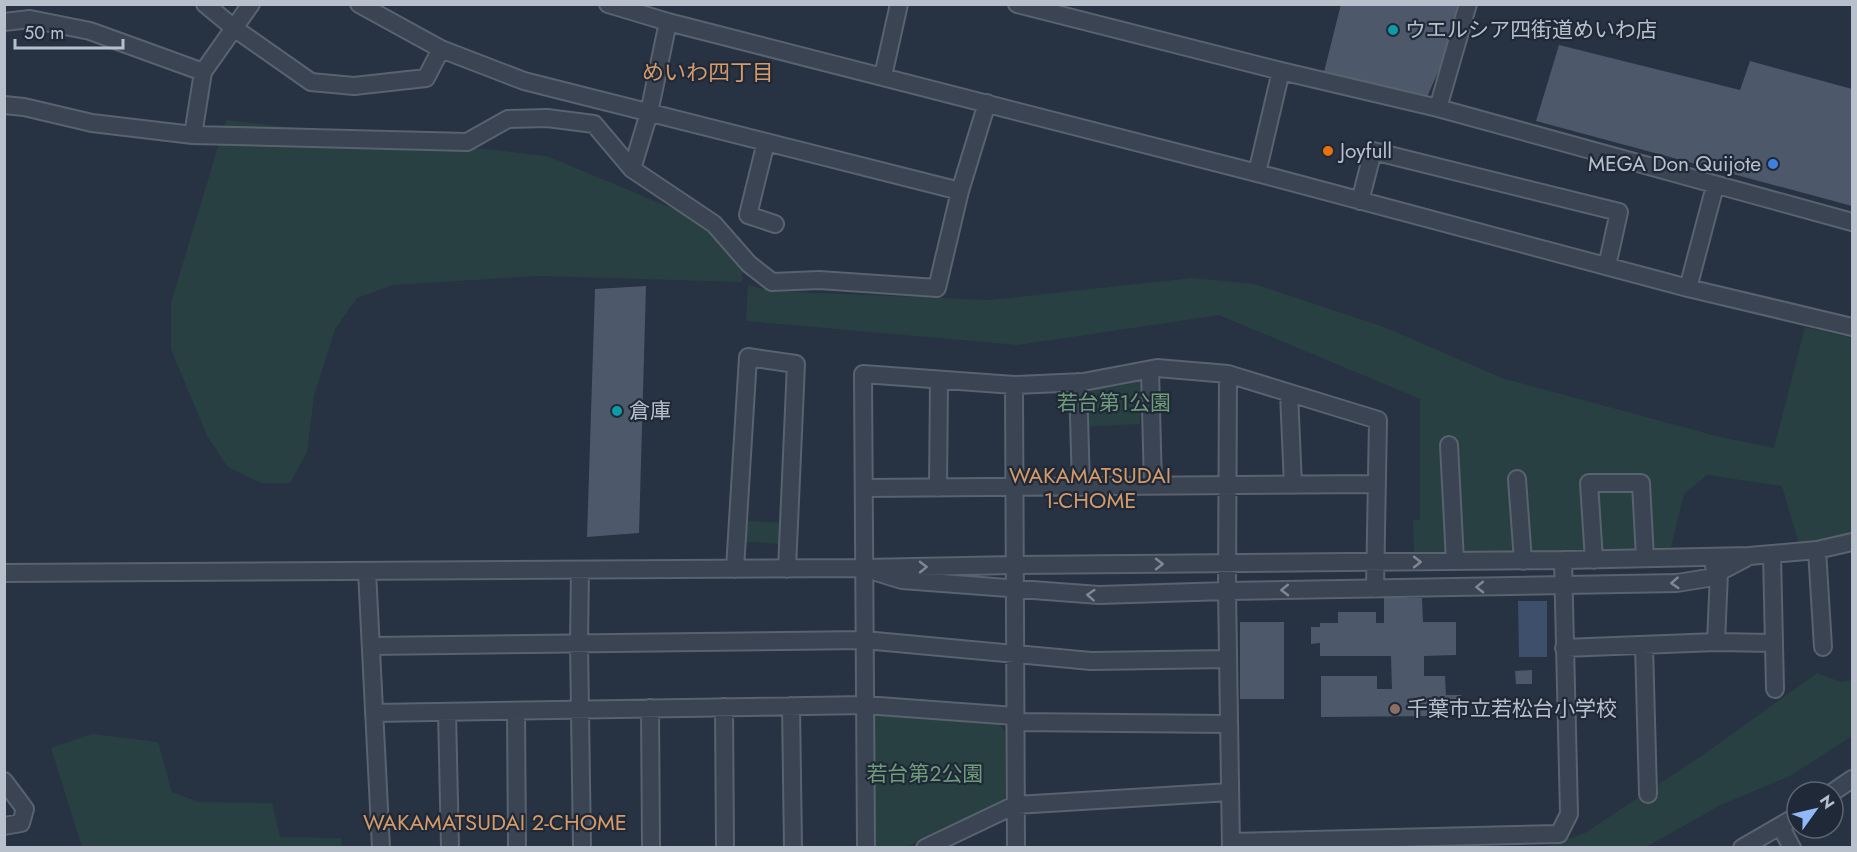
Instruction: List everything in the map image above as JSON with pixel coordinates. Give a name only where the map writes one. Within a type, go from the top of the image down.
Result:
[{"type":"street","points":[[205,4],[234,28],[311,82],[354,86],[426,78],[441,49]]},
{"type":"street","points":[[193,135],[203,72],[251,4]]},
{"type":"street","points":[[360,4],[441,49],[524,81],[960,191]]},
{"type":"street","points":[[608,4],[668,22],[1257,173],[1688,288],[1852,327]]},
{"type":"street","points":[[882,76],[899,4]]},
{"type":"street","points":[[1017,4],[1438,108],[1852,222]]},
{"type":"street","points":[[1438,108],[1468,4]]},
{"type":"street","points":[[4,22],[30,12],[203,72]]},
{"type":"street","points":[[632,169],[648,113],[668,22]]},
{"type":"street","points":[[1257,173],[1281,71]]},
{"type":"street","points":[[4,105],[24,107],[92,123],[193,135],[467,142],[508,119],[548,118],[594,124],[632,169],[714,224],[749,264],[772,282],[819,280],[937,288],[960,191],[987,104]]},
{"type":"street","points":[[766,142],[748,214],[775,224]]},
{"type":"street","points":[[1360,201],[1373,151],[1619,212],[1607,266]]},
{"type":"street","points":[[1688,288],[1715,186]]},
{"type":"street","points":[[735,569],[748,357],[796,364],[787,568]]},
{"type":"street","points":[[866,848],[863,374],[1014,385],[1078,382],[1157,368],[1228,374],[1378,420],[1376,589]]},
{"type":"street","points":[[1150,370],[1153,486]]},
{"type":"street","points":[[1228,374],[1227,591],[1231,844],[1559,834],[1569,814],[1563,560]]},
{"type":"street","points":[[938,488],[939,380]]},
{"type":"street","points":[[1078,382],[1080,487]]},
{"type":"street","points":[[1014,385],[1016,848]]},
{"type":"street","points":[[1289,393],[1293,485]]},
{"type":"street","points":[[1449,445],[1455,561]]},
{"type":"street","points":[[1517,479],[1523,561]]},
{"type":"street","points":[[1594,560],[1589,483],[1641,483],[1645,558]]},
{"type":"street","points":[[864,488],[1377,484]]},
{"type":"street","points":[[4,573],[864,568],[1594,560],[1749,556],[1817,550],[1852,542]]},
{"type":"street","points":[[1817,550],[1823,647]]},
{"type":"street","points":[[1772,554],[1775,689]]},
{"type":"street","points":[[864,568],[902,580],[1099,595],[1677,584],[1708,578],[1749,556]]},
{"type":"street","points":[[1709,557],[1719,573],[1716,642]]},
{"type":"street","points":[[580,570],[579,710],[582,848]]},
{"type":"street","points":[[367,572],[381,848]]},
{"type":"street","points":[[371,646],[864,640],[1014,652],[1091,661],[1228,659]]},
{"type":"street","points":[[1564,648],[1716,642],[1773,643]]},
{"type":"street","points":[[1644,645],[1648,794]]},
{"type":"street","points":[[374,713],[865,705],[1015,719],[1229,724]]},
{"type":"street","points":[[791,706],[793,848]]},
{"type":"street","points":[[724,707],[725,848]]},
{"type":"street","points":[[650,708],[651,848]]},
{"type":"street","points":[[516,711],[517,848]]},
{"type":"street","points":[[447,712],[450,848]]},
{"type":"street","points":[[4,781],[25,809],[21,823],[4,826]]},
{"type":"street","points":[[925,848],[1015,806],[1230,792]]},
{"type":"street","points":[[1742,848],[1785,824]]},
{"type":"street","points":[[1781,827],[1792,848]]},
{"type":"green space","points":[[226,120],[547,156],[741,237],[742,282],[538,276],[393,285],[357,298],[335,329],[314,396],[307,452],[290,483],[261,483],[228,467],[207,436],[171,349],[171,303]]},
{"type":"green space","points":[[1192,278],[1254,284],[1384,327],[1502,378],[1716,436],[1774,448],[1805,327],[1852,338],[1852,533],[1799,544],[1782,486],[1707,475],[1684,494],[1671,547],[1569,556],[1420,556],[1420,552],[1414,552],[1413,520],[1420,520],[1420,399],[1219,315],[1018,345],[746,321],[748,285],[770,291],[990,300]]},
{"type":"green space","name":"若台第1公園","points":[[1136,378],[1141,383],[1140,424],[1082,427],[1081,392],[1088,384]]},
{"type":"green space","points":[[740,520],[781,523],[780,544],[738,541]]},
{"type":"green space","points":[[1817,673],[1841,682],[1852,680],[1852,736],[1790,776],[1721,805],[1646,847],[1542,848],[1585,833],[1707,752]]},
{"type":"green space","name":"若台第2公園","points":[[874,710],[997,721],[1005,731],[1005,798],[1002,803],[907,847],[868,847],[866,717]]},
{"type":"green space","points":[[92,734],[158,742],[172,792],[198,802],[272,803],[280,837],[341,838],[342,847],[82,847],[51,748]]},
{"type":"water","points":[[1518,601],[1547,601],[1547,657],[1519,657]]},
{"type":"building","name":"ウエルシア四街道めいわ店","points":[[1341,4],[1459,4],[1447,52],[1427,97],[1324,72]]},
{"type":"building","name":"MEGA Don Quijote","points":[[1559,45],[1740,90],[1750,61],[1852,89],[1852,206],[1536,121]]},
{"type":"building","name":"倉庫","points":[[646,286],[639,533],[587,537],[595,289]]},
{"type":"building","points":[[1384,598],[1422,598],[1423,622],[1456,622],[1456,655],[1424,656],[1424,676],[1445,676],[1446,695],[1461,695],[1462,711],[1436,711],[1436,716],[1321,717],[1321,676],[1377,676],[1377,689],[1392,689],[1391,656],[1320,656],[1320,643],[1311,644],[1311,627],[1320,627],[1320,623],[1338,623],[1338,612],[1376,612],[1376,623],[1384,623]]},
{"type":"building","points":[[1240,622],[1284,622],[1284,699],[1240,699]]},
{"type":"building","points":[[1532,670],[1532,684],[1516,684],[1515,671]]},
{"type":"place","name":"ウエルシア四街道めいわ店","points":[[1393,30]]},
{"type":"place","name":"Joyfull","points":[[1328,151]]},
{"type":"place","name":"MEGA Don Quijote","points":[[1773,164]]},
{"type":"place","name":"倉庫","points":[[617,411]]},
{"type":"place","name":"千葉市立若松台小学校","points":[[1395,709]]},
{"type":"district","name":"めいわ四丁目","points":[[708,72]]},
{"type":"district","name":"WAKAMATSUDAI 1-CHOME","points":[[1090,488]]},
{"type":"district","name":"WAKAMATSUDAI 2-CHOME","points":[[495,822]]}]
